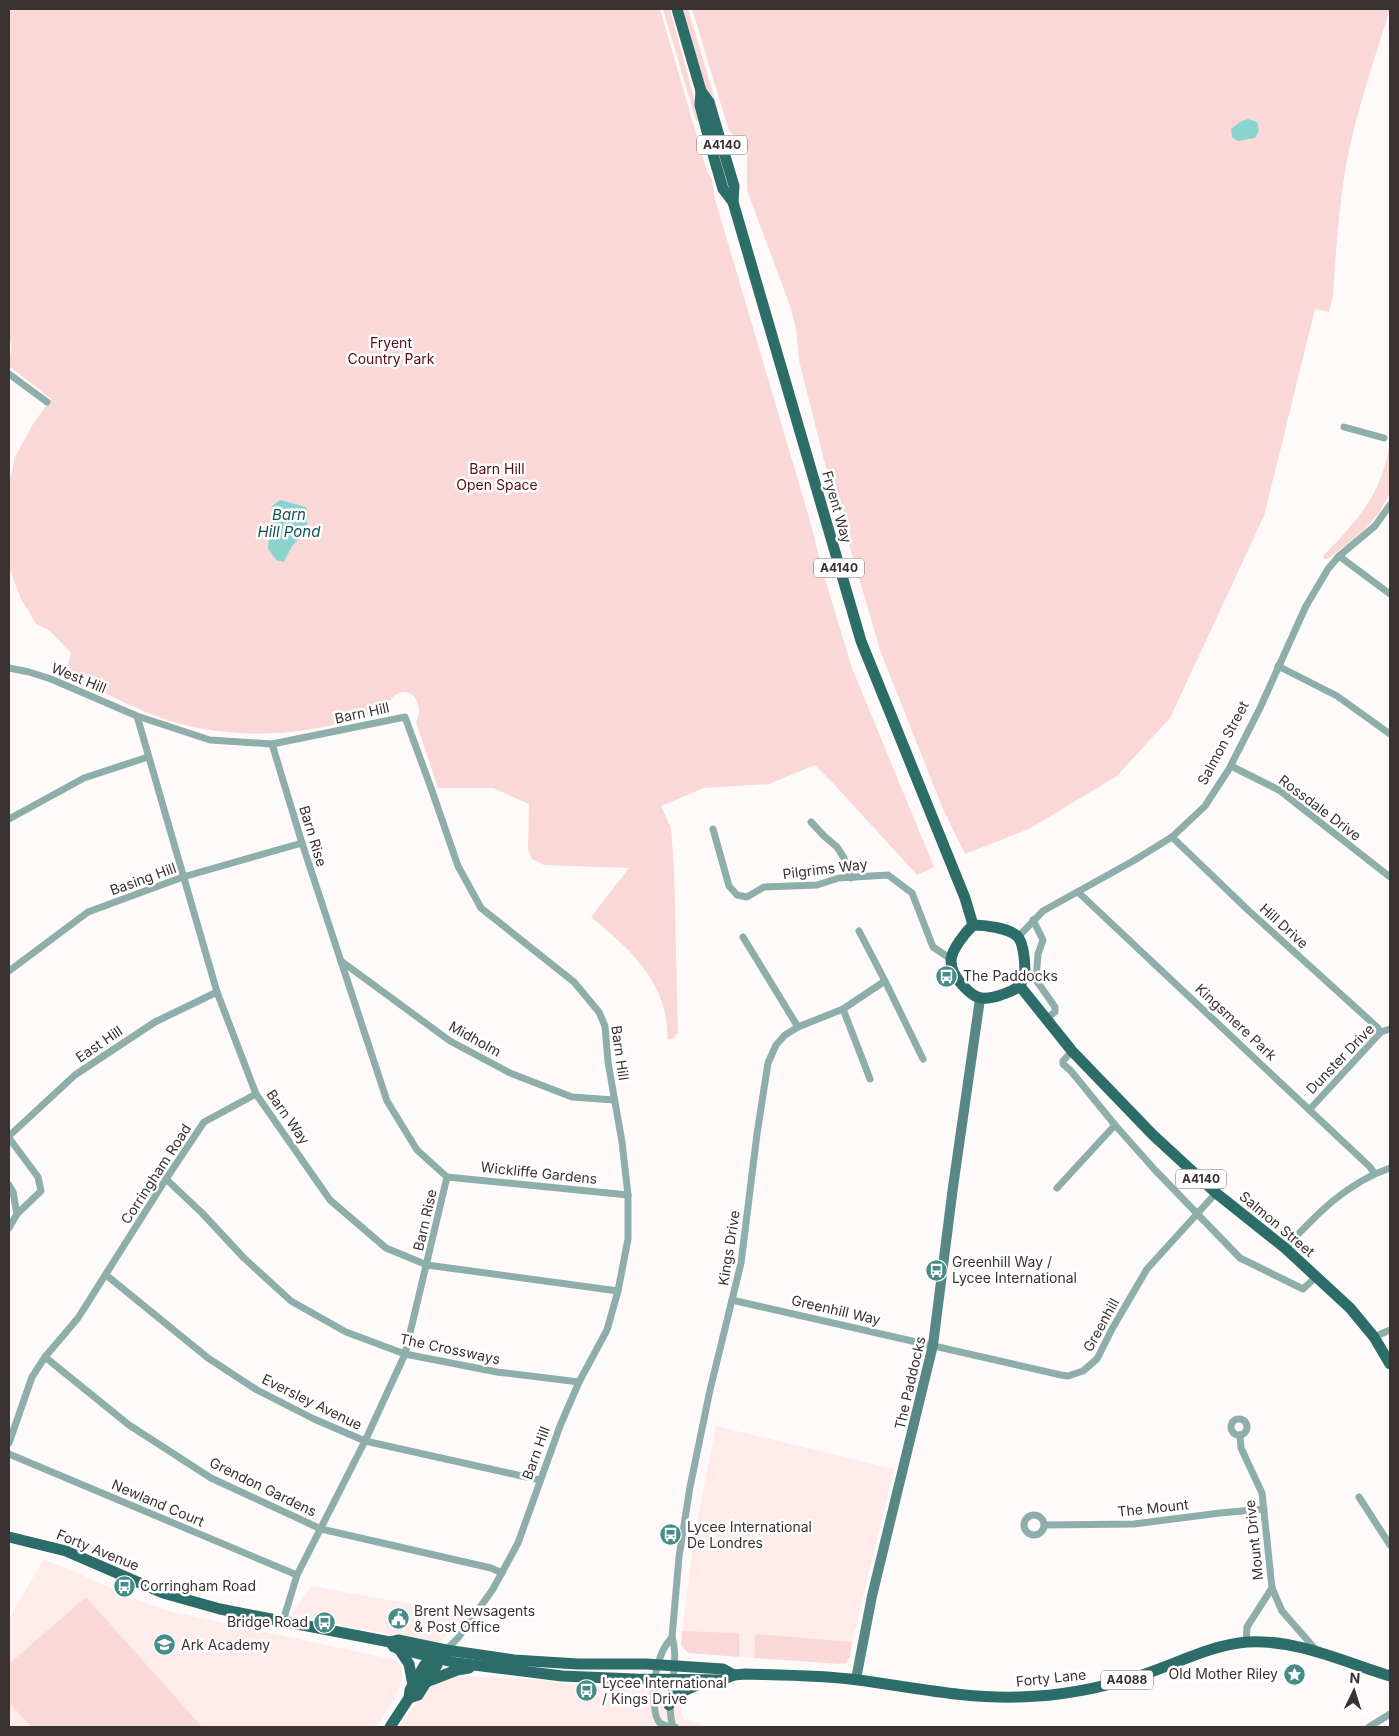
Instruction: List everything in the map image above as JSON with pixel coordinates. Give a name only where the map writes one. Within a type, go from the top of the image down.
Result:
[{"type":"main road","name":"Fryent Way","points":[[677,9],[701,91],[709,102],[714,117],[734,186],[733,202],[861,641],[965,898],[973,925]]},
{"type":"main road","points":[[973,925],[983,925],[1010,932],[1018,937],[1023,948],[1024,976],[1019,986],[1014,990],[991,998],[980,999],[968,993],[953,972],[951,959],[973,925]]},
{"type":"main road","name":"Salmon Street","points":[[1019,986],[1072,1051],[1154,1135],[1216,1194],[1285,1248],[1350,1308],[1374,1337],[1390,1364]]},
{"type":"main road","name":"Forty Avenue","points":[[9,1537],[66,1550],[164,1593],[220,1609],[390,1642],[394,1647],[436,1658]]},
{"type":"main road","points":[[390,1642],[398,1640],[446,1650],[514,1660],[658,1664],[723,1669],[734,1675]]},
{"type":"main road","name":"Forty Lane","points":[[734,1675],[856,1680],[970,1696],[1019,1697],[1051,1695],[1105,1686],[1140,1676],[1228,1645],[1246,1642],[1286,1644],[1318,1652],[1390,1676]]},
{"type":"main road","points":[[400,1649],[409,1664],[413,1685]]},
{"type":"main road","points":[[390,1727],[409,1698],[410,1690],[428,1661],[436,1658],[478,1666],[580,1677],[722,1680],[734,1675]]},
{"type":"main road","points":[[409,1698],[418,1694],[437,1665],[436,1658]]},
{"type":"main road","points":[[426,1682],[457,1670],[478,1666]]},
{"type":"main road","points":[[669,1705],[680,1693],[698,1686],[707,1680]]},
{"type":"street","points":[[9,374],[47,402]]},
{"type":"street","points":[[1344,427],[1384,438]]},
{"type":"street","name":"Salmon Street","points":[[1018,937],[1043,912],[1172,837],[1205,806],[1231,766],[1306,606],[1328,569],[1339,556],[1375,526],[1390,505]]},
{"type":"street","points":[[1339,556],[1390,594]]},
{"type":"street","points":[[1278,666],[1337,696],[1390,734]]},
{"type":"street","name":"West Hill","points":[[9,668],[51,679],[137,716]]},
{"type":"street","name":"Barn Hill","points":[[137,716],[210,740],[272,744],[405,717],[458,866],[481,908],[574,982],[599,1012],[605,1026],[608,1062],[628,1195],[628,1239],[618,1291],[607,1330],[579,1382],[560,1426],[518,1543],[493,1589],[458,1638],[436,1658]]},
{"type":"street","name":"Barn Way","points":[[137,716],[217,992],[256,1094],[330,1200],[386,1248],[427,1265],[618,1291]]},
{"type":"street","name":"Barn Rise","points":[[272,744],[302,843],[387,1101],[417,1150],[447,1177],[405,1354],[365,1441],[297,1575],[283,1621]]},
{"type":"street","points":[[9,820],[84,778],[148,757]]},
{"type":"street","name":"Rossdale Drive","points":[[1231,766],[1279,790],[1390,877]]},
{"type":"street","points":[[811,822],[837,847],[844,858],[851,878]]},
{"type":"street","name":"Pilgrims Way","points":[[713,829],[728,886],[737,895],[747,897],[764,887],[817,885],[839,878],[888,875],[912,893],[933,947],[951,959]]},
{"type":"street","name":"Hill Drive","points":[[1172,837],[1249,911],[1381,1032]]},
{"type":"street","name":"Basing Hill","points":[[9,971],[88,912],[184,877],[302,843]]},
{"type":"street","name":"Kingsmere Park","points":[[1078,892],[1310,1109],[1374,1173]]},
{"type":"street","points":[[1033,920],[1043,940],[1038,954],[1036,980],[1055,1006],[1055,1012],[1047,1018]]},
{"type":"street","points":[[859,931],[923,1059]]},
{"type":"street","points":[[743,937],[798,1028]]},
{"type":"street","name":"Midholm","points":[[341,961],[450,1042],[510,1073],[572,1097],[614,1100]]},
{"type":"street","name":"Kings Drive","points":[[672,1637],[679,1557],[690,1487],[708,1400],[741,1263],[768,1063],[776,1045],[785,1036],[798,1028],[843,1010],[885,980]]},
{"type":"street","name":"East Hill","points":[[9,1137],[75,1075],[155,1022],[217,992]]},
{"type":"street","name":"The Paddocks","points":[[856,1680],[872,1596],[933,1346],[953,1187],[980,999]]},
{"type":"street","points":[[843,1010],[870,1079]]},
{"type":"street","name":"Dunster Drive","points":[[1310,1109],[1381,1032],[1390,1029]]},
{"type":"street","points":[[1072,1051],[1063,1061],[1063,1064],[1155,1170],[1240,1258],[1303,1289],[1316,1277]]},
{"type":"street","name":"Corringham Road","points":[[9,1444],[32,1377],[45,1357],[78,1318],[166,1178],[204,1122],[256,1094]]},
{"type":"street","points":[[1057,1188],[1115,1125]]},
{"type":"street","points":[[9,1137],[38,1177],[41,1191],[17,1214],[9,1228]]},
{"type":"street","points":[[1285,1248],[1315,1216],[1353,1185],[1374,1173],[1390,1168]]},
{"type":"street","name":"Wickliffe Gardens","points":[[447,1177],[628,1195]]},
{"type":"street","name":"The Crossways","points":[[166,1178],[244,1258],[291,1301],[346,1332],[405,1354],[497,1372],[579,1382]]},
{"type":"street","points":[[9,1185],[13,1192],[17,1214]]},
{"type":"street","name":"Greenhill","points":[[933,1346],[1061,1375],[1068,1376],[1083,1371],[1097,1360],[1112,1329],[1148,1269],[1199,1215],[1216,1194]]},
{"type":"street","name":"Eversley Avenue","points":[[106,1275],[208,1358],[257,1390],[314,1420],[365,1441],[540,1480]]},
{"type":"street","name":"Greenhill Way","points":[[732,1300],[933,1346]]},
{"type":"street","points":[[1374,1337],[1390,1330]]},
{"type":"street","name":"Grendon Gardens","points":[[45,1357],[129,1425],[211,1478],[321,1529],[491,1568],[502,1573]]},
{"type":"street","name":"Mount Drive","points":[[1240,1435],[1241,1448],[1262,1493],[1272,1588],[1282,1611],[1318,1652]]},
{"type":"street","name":"Newland Court","points":[[9,1454],[297,1575]]},
{"type":"street","points":[[1359,1497],[1387,1532],[1390,1545]]},
{"type":"street","name":"The Mount","points":[[1045,1525],[1134,1524],[1264,1509]]},
{"type":"street","name":"Mount Drive","points":[[1246,1642],[1247,1627],[1272,1588]]},
{"type":"street","points":[[672,1637],[676,1655],[669,1705],[670,1718],[674,1727],[664,1726],[657,1719],[654,1699],[658,1664],[672,1637]]},
{"type":"street","points":[[1369,1727],[1390,1714]]},
{"type":"shaded area","points":[[716,1426],[894,1469],[852,1642],[755,1634],[754,1658],[739,1657],[739,1633],[682,1631],[695,1532]]},
{"type":"shaded area","name":"Ark Academy","points":[[43,1560],[62,1566],[130,1597],[168,1611],[392,1659],[401,1666],[402,1680],[394,1699],[376,1727],[9,1727],[9,1619]]},
{"type":"shaded area","points":[[311,1586],[468,1614],[437,1645],[292,1614]]},
{"type":"shaded area","points":[[455,1676],[545,1680],[571,1685],[614,1686],[640,1683],[647,1686],[651,1691],[683,1689],[681,1715],[685,1720],[709,1727],[399,1727],[423,1693],[441,1680]]},
{"type":"green space","name":"Fryent Country Park","points":[[9,9],[660,9],[707,171],[712,179],[715,199],[852,668],[934,867],[917,875],[815,765],[769,784],[704,788],[661,806],[671,828],[674,867],[678,1032],[674,1038],[668,1040],[667,1023],[661,998],[646,971],[626,948],[591,917],[629,868],[544,865],[532,859],[528,849],[529,804],[493,788],[438,788],[416,722],[419,709],[417,702],[411,694],[406,692],[400,693],[393,697],[385,709],[327,726],[267,734],[237,733],[207,730],[177,723],[148,713],[65,675],[71,653],[49,630],[36,624],[20,597],[9,566],[9,484],[15,457],[33,424],[51,399],[9,366],[11,348],[9,336]]},
{"type":"green space","points":[[663,9],[670,9],[700,120],[696,121]]},
{"type":"green space","points":[[682,9],[688,9],[718,110],[713,112]]},
{"type":"green space","points":[[692,9],[1390,9],[1361,103],[1347,160],[1340,211],[1333,296],[1329,312],[1315,309],[1264,516],[1170,718],[1117,776],[1029,829],[965,854],[943,809],[881,653],[824,460],[799,361],[796,328],[790,306],[747,190],[747,147],[729,131]]},
{"type":"green space","points":[[1390,441],[1390,493],[1379,513],[1363,531],[1328,559],[1324,559],[1323,556],[1358,518],[1375,491],[1382,476]]},
{"type":"green space","points":[[86,1597],[202,1727],[31,1727],[9,1702],[9,1664]]},
{"type":"green space","points":[[682,1631],[739,1633],[739,1657],[688,1653],[681,1645]]},
{"type":"green space","points":[[755,1634],[852,1642],[850,1657],[846,1663],[839,1664],[754,1658]]},
{"type":"water","points":[[1248,119],[1257,122],[1259,131],[1255,138],[1238,141],[1232,137],[1231,129]]},
{"type":"water","name":"Barn Hill Pond","points":[[280,500],[306,507],[308,514],[306,532],[292,546],[284,562],[276,560],[268,548],[272,506]]},
{"type":"place","name":"The Paddocks","points":[[947,976]]},
{"type":"place","name":"Greenhill Way / Lycee International","points":[[936,1270]]},
{"type":"place","name":"Lycee International De Londres","points":[[671,1535]]},
{"type":"place","name":"Corringham Road","points":[[124,1586]]},
{"type":"place","name":"Brent Newsagents & Post Office","points":[[398,1619]]},
{"type":"place","name":"Bridge Road","points":[[324,1622]]},
{"type":"place","name":"Ark Academy","points":[[165,1645]]},
{"type":"place","name":"Old Mother Riley","points":[[1294,1674]]},
{"type":"place","name":"Lycee International / Kings Drive","points":[[586,1691]]},
{"type":"park label","name":"Barn Hill Open Space","points":[[497,478]]}]
